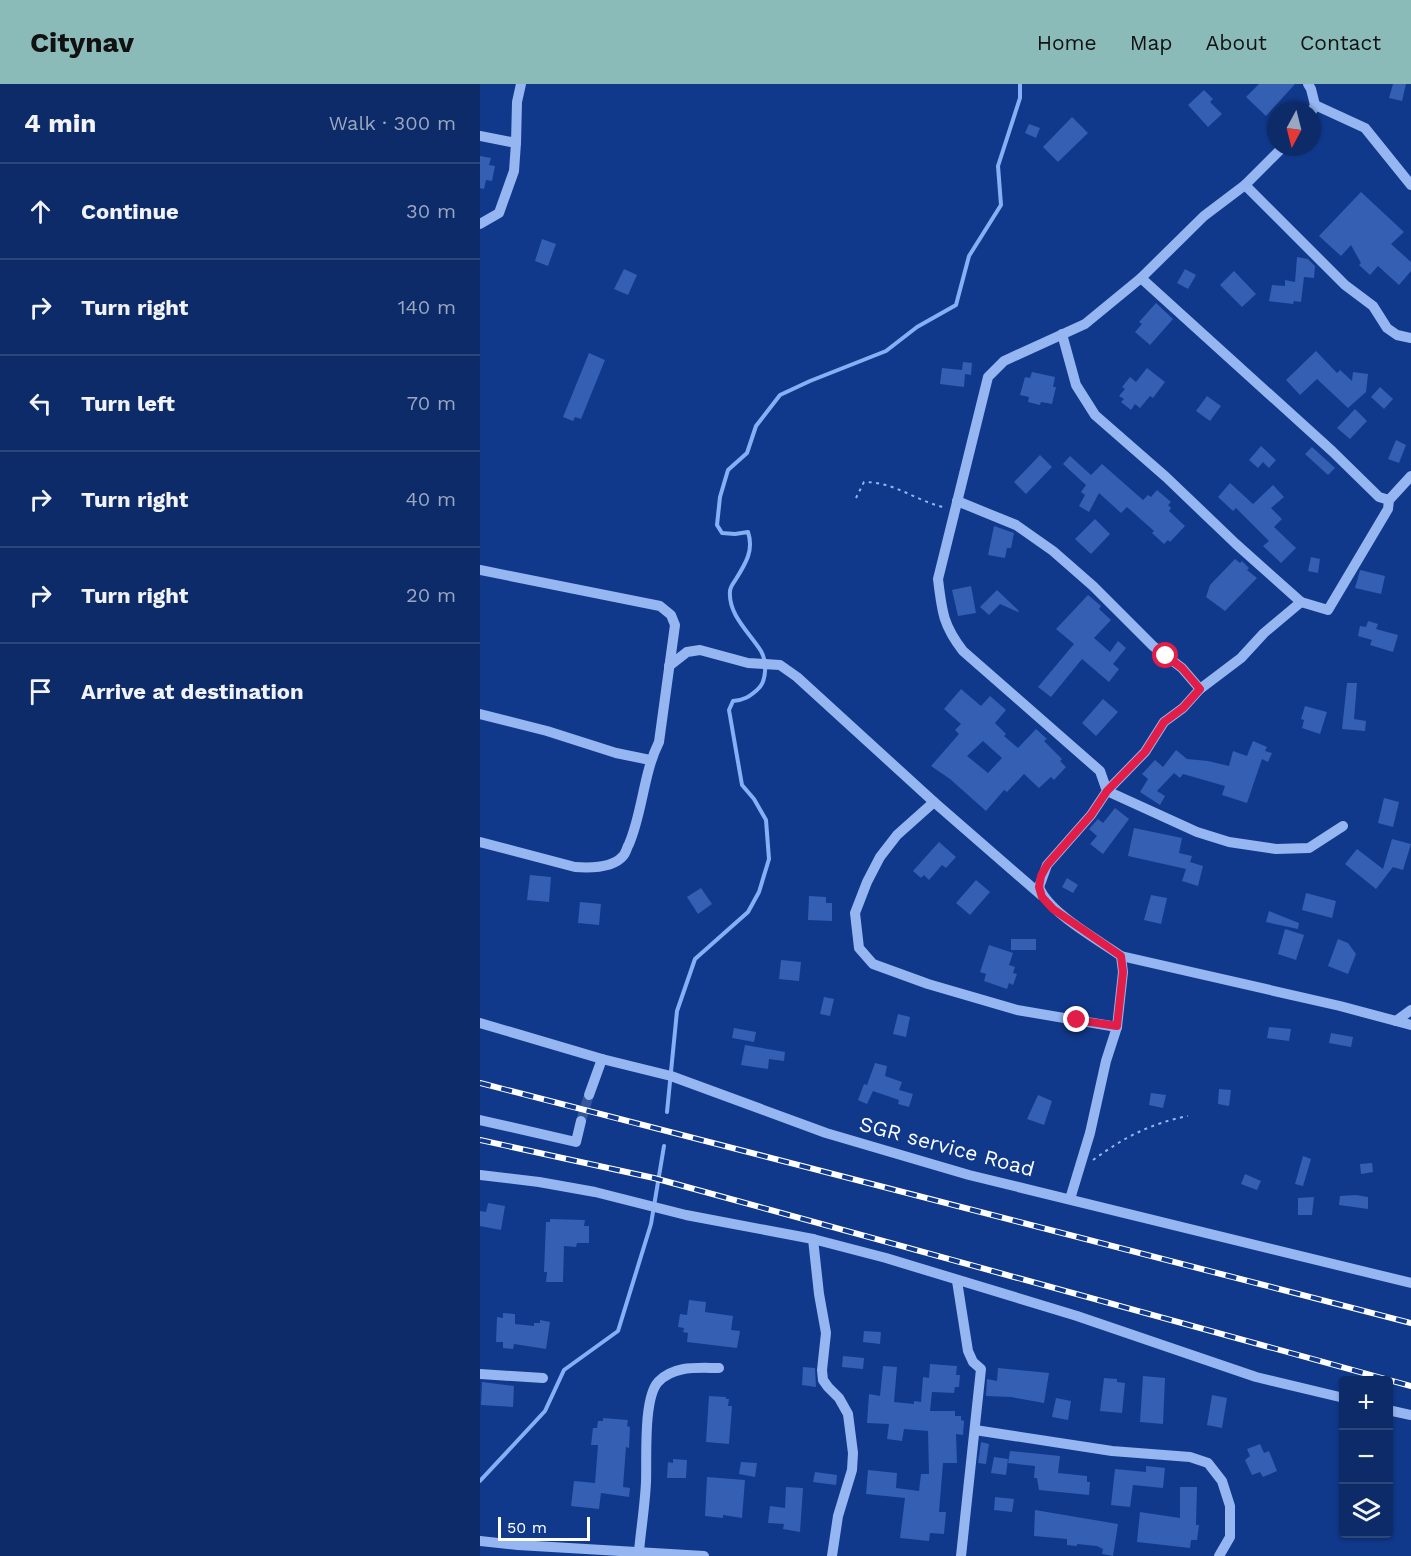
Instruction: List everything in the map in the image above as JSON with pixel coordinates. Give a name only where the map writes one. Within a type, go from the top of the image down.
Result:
[{"type":"street","points":[[480,224],[499,213],[514,171],[517,102],[521,84]]},
{"type":"street","points":[[1308,84],[1312,102]]},
{"type":"street","points":[[1321,111],[1365,128],[1411,185]]},
{"type":"street","points":[[480,136],[516,142]]},
{"type":"street","points":[[1274,156],[1245,185],[1204,216],[1141,278],[1085,324],[1004,361],[988,377],[938,579],[942,612],[949,633],[971,658],[1100,771],[1107,791],[1197,832],[1229,842],[1276,849],[1309,848],[1343,826]]},
{"type":"street","points":[[1245,185],[1345,285],[1373,306],[1387,328],[1397,335],[1411,338]]},
{"type":"street","points":[[1141,278],[1332,451],[1379,497],[1389,500]]},
{"type":"street","points":[[1062,334],[1076,385],[1095,416],[1166,477],[1301,602],[1328,610],[1388,509],[1389,500],[1411,476]]},
{"type":"street","points":[[956,505],[1016,525],[1053,552],[1093,586],[1153,646],[1182,668],[1200,689]]},
{"type":"street","points":[[480,570],[660,606],[671,615],[675,625],[659,742],[650,760],[636,826],[623,856],[611,864],[588,868],[575,867],[480,842]]},
{"type":"street","points":[[1042,895],[1039,887],[1041,876],[1047,865],[1091,815],[1107,791],[1145,752],[1164,722],[1183,708],[1200,689],[1241,658],[1264,633],[1301,602]]},
{"type":"street","points":[[669,666],[687,652],[700,650],[756,664],[780,665],[797,677],[934,802],[1042,895],[1053,909],[1121,956],[1340,1006],[1411,1025]]},
{"type":"street","points":[[480,714],[548,731],[616,753],[650,760]]},
{"type":"street","points":[[934,802],[897,835],[880,857],[867,882],[855,914],[859,948],[873,964],[928,984],[1017,1010],[1117,1026]]},
{"type":"street","points":[[1070,1199],[1090,1134],[1106,1061],[1117,1026],[1123,972],[1121,956]]},
{"type":"street","points":[[1396,1021],[1411,1010]]},
{"type":"street","name":"SGR service Road","points":[[480,1023],[602,1059],[671,1076],[826,1133],[969,1175],[1411,1283]]},
{"type":"street","points":[[589,1095],[602,1059]]},
{"type":"street","points":[[480,1120],[576,1142],[581,1120]]},
{"type":"street","points":[[480,1175],[596,1192],[686,1215],[813,1239],[886,1258],[1077,1316],[1256,1377],[1339,1397]]},
{"type":"street","points":[[813,1239],[826,1333],[822,1370],[828,1388],[839,1398],[848,1414],[853,1453],[852,1470],[838,1516],[832,1556]]},
{"type":"street","points":[[957,1281],[968,1351],[973,1362],[981,1370],[961,1556]]},
{"type":"street","points":[[639,1551],[646,1483],[645,1451],[649,1407],[656,1383],[683,1368],[719,1368]]},
{"type":"street","points":[[480,1374],[543,1378]]},
{"type":"street","points":[[1393,1411],[1411,1415]]},
{"type":"street","points":[[975,1430],[1112,1451],[1190,1457],[1208,1463],[1221,1481],[1230,1506],[1230,1537],[1219,1556]]},
{"type":"street","points":[[480,1541],[518,1551],[639,1551],[704,1556]]},
{"type":"path","points":[[856,498],[864,482],[878,482],[894,486],[923,501],[956,505]]},
{"type":"path","points":[[1078,1171],[1132,1134],[1164,1121],[1188,1116]]},
{"type":"building","points":[[1259,84],[1295,84],[1279,102],[1267,102],[1266,116],[1246,97]]},
{"type":"building","points":[[1393,84],[1406,84],[1402,101],[1389,98]]},
{"type":"building","points":[[1204,90],[1213,99],[1210,102],[1222,114],[1208,127],[1188,105]]},
{"type":"building","points":[[1072,117],[1088,133],[1058,162],[1043,147]]},
{"type":"building","points":[[1029,124],[1040,128],[1036,138],[1025,133]]},
{"type":"building","points":[[480,156],[491,158],[489,165],[495,166],[492,181],[486,180],[484,189],[480,188]]},
{"type":"building","points":[[1361,192],[1404,232],[1391,244],[1411,262],[1411,271],[1399,285],[1378,266],[1370,275],[1359,265],[1361,263],[1351,245],[1341,256],[1319,236]]},
{"type":"building","points":[[542,239],[556,244],[548,266],[535,261]]},
{"type":"building","points":[[1297,257],[1308,259],[1315,266],[1314,278],[1304,277],[1301,302],[1294,301],[1293,304],[1269,301],[1272,285],[1285,286],[1285,280],[1295,282]]},
{"type":"building","points":[[624,269],[637,275],[628,295],[614,289]]},
{"type":"building","points":[[1185,269],[1196,275],[1188,289],[1177,283]]},
{"type":"building","points":[[1234,271],[1256,294],[1242,307],[1220,285]]},
{"type":"building","points":[[1156,303],[1173,319],[1150,345],[1135,332],[1142,324],[1139,322]]},
{"type":"building","points":[[1316,351],[1337,373],[1340,370],[1352,381],[1353,372],[1368,374],[1366,392],[1348,408],[1317,379],[1300,395],[1286,380]]},
{"type":"building","points":[[589,353],[605,360],[581,419],[575,417],[573,421],[563,417]]},
{"type":"building","points":[[963,362],[972,363],[971,375],[965,374],[964,387],[940,384],[942,368],[962,370]]},
{"type":"building","points":[[1147,368],[1165,382],[1153,398],[1150,396],[1140,408],[1135,404],[1131,410],[1121,402],[1124,399],[1119,396],[1125,389],[1122,387],[1130,377],[1136,382]]},
{"type":"building","points":[[1032,372],[1055,377],[1053,387],[1056,387],[1052,404],[1041,402],[1040,405],[1028,402],[1029,397],[1020,395],[1025,377],[1030,378]]},
{"type":"building","points":[[1380,387],[1393,399],[1384,409],[1371,397]]},
{"type":"building","points":[[1207,396],[1221,406],[1210,421],[1196,411]]},
{"type":"building","points":[[1355,409],[1367,421],[1350,439],[1337,428]]},
{"type":"building","points":[[1396,440],[1406,445],[1399,463],[1388,459]]},
{"type":"building","points":[[1261,446],[1276,460],[1269,468],[1263,462],[1258,468],[1249,460]]},
{"type":"building","points":[[1312,447],[1335,468],[1328,475],[1305,454]]},
{"type":"building","points":[[1040,455],[1052,467],[1026,494],[1014,482]]},
{"type":"building","points":[[1070,456],[1091,475],[1102,464],[1143,500],[1148,495],[1151,497],[1157,490],[1171,502],[1168,505],[1171,508],[1169,511],[1185,526],[1170,542],[1168,540],[1164,544],[1152,533],[1154,531],[1127,507],[1121,513],[1099,493],[1089,512],[1079,506],[1085,495],[1081,492],[1086,485],[1063,464]]},
{"type":"building","points":[[1230,483],[1253,504],[1273,485],[1284,497],[1271,508],[1282,519],[1274,527],[1296,548],[1281,563],[1263,546],[1269,541],[1236,508],[1233,511],[1218,497]]},
{"type":"building","points":[[1095,519],[1110,534],[1091,554],[1075,539]]},
{"type":"building","points":[[994,526],[1014,533],[1011,548],[1007,548],[1005,558],[988,555]]},
{"type":"building","points":[[1311,557],[1320,559],[1318,573],[1308,571]]},
{"type":"building","points":[[1235,559],[1240,563],[1242,561],[1249,568],[1247,570],[1257,578],[1225,611],[1206,597],[1210,585]]},
{"type":"building","points":[[1360,570],[1385,576],[1381,594],[1355,588]]},
{"type":"building","points":[[971,586],[976,613],[958,616],[952,590]]},
{"type":"building","points":[[997,590],[1018,612],[1000,604],[989,615],[980,607]]},
{"type":"building","points":[[1088,595],[1101,606],[1099,609],[1111,620],[1094,638],[1110,652],[1118,641],[1126,648],[1113,664],[1119,669],[1109,682],[1082,659],[1051,697],[1038,687],[1074,644],[1056,629]]},
{"type":"building","points":[[1368,621],[1378,624],[1376,629],[1398,635],[1393,652],[1370,645],[1372,640],[1358,636],[1360,626],[1366,627]]},
{"type":"building","points":[[1347,683],[1357,683],[1354,719],[1366,721],[1365,731],[1342,729]]},
{"type":"building","points":[[961,689],[981,706],[990,696],[1006,710],[995,723],[1006,734],[1004,736],[1018,748],[1036,729],[1047,739],[1044,741],[1062,759],[1060,761],[1066,767],[1054,780],[1051,777],[1039,788],[1024,774],[1007,792],[1004,790],[986,811],[950,779],[931,766],[959,734],[955,730],[961,724],[944,709]],"holes":[[[983,741],[1002,758],[988,773],[967,756]]]},
{"type":"building","points":[[1103,699],[1118,712],[1096,736],[1082,723]]},
{"type":"building","points":[[1305,706],[1327,712],[1320,734],[1302,728],[1304,720],[1301,719]]},
{"type":"building","points":[[1253,741],[1267,747],[1265,751],[1272,753],[1268,762],[1262,759],[1247,803],[1222,795],[1225,786],[1183,774],[1180,778],[1174,773],[1157,791],[1165,796],[1160,805],[1140,792],[1148,779],[1142,774],[1155,760],[1163,767],[1176,750],[1187,759],[1229,766],[1233,751],[1247,756]]},
{"type":"building","points":[[1384,798],[1399,802],[1393,827],[1378,823]]},
{"type":"building","points":[[1115,808],[1129,819],[1103,854],[1090,844],[1097,836],[1089,829],[1098,819],[1103,823]]},
{"type":"building","points":[[1134,828],[1182,838],[1179,853],[1192,856],[1190,862],[1203,866],[1198,886],[1182,881],[1186,869],[1128,856]]},
{"type":"building","points":[[1392,839],[1411,844],[1403,870],[1393,867],[1376,889],[1345,864],[1357,849],[1383,869]]},
{"type":"building","points":[[939,842],[956,857],[946,868],[942,865],[929,880],[924,875],[921,878],[913,871]]},
{"type":"building","points":[[530,875],[551,877],[549,902],[527,900]]},
{"type":"building","points":[[1067,878],[1078,885],[1073,893],[1062,887]]},
{"type":"building","points":[[976,880],[990,892],[970,915],[956,903]]},
{"type":"building","points":[[701,888],[712,904],[698,914],[687,897]]},
{"type":"building","points":[[1306,893],[1336,901],[1332,918],[1302,910]]},
{"type":"building","points":[[1151,895],[1167,898],[1161,924],[1144,920]]},
{"type":"building","points":[[809,896],[826,897],[826,903],[832,903],[832,921],[808,920]]},
{"type":"building","points":[[580,902],[601,904],[599,925],[578,923]]},
{"type":"building","points":[[1269,911],[1299,923],[1298,929],[1266,922]]},
{"type":"building","points":[[1285,929],[1304,935],[1296,960],[1278,954]]},
{"type":"building","points":[[1011,939],[1036,939],[1036,950],[1011,950]]},
{"type":"building","points":[[1338,939],[1348,943],[1356,954],[1348,974],[1328,966]]},
{"type":"building","points":[[989,945],[1013,953],[1009,965],[1015,967],[1013,973],[1017,974],[1013,985],[1009,983],[1007,989],[984,981],[986,974],[980,972]]},
{"type":"building","points":[[781,960],[801,962],[799,981],[779,979]]},
{"type":"building","points":[[824,997],[834,999],[830,1016],[820,1014]]},
{"type":"building","points":[[898,1014],[910,1017],[906,1037],[893,1034]]},
{"type":"building","points":[[1269,1027],[1291,1029],[1289,1041],[1267,1038]]},
{"type":"building","points":[[734,1028],[756,1032],[754,1042],[732,1038]]},
{"type":"building","points":[[1331,1033],[1353,1037],[1351,1047],[1329,1043]]},
{"type":"building","points":[[745,1045],[785,1052],[784,1061],[769,1059],[768,1069],[741,1065]]},
{"type":"building","points":[[875,1063],[887,1066],[885,1076],[902,1082],[899,1090],[913,1094],[909,1107],[898,1104],[899,1100],[873,1091],[867,1104],[858,1100],[864,1084],[867,1085]]},
{"type":"building","points":[[1219,1089],[1231,1090],[1229,1106],[1218,1104]]},
{"type":"building","points":[[1151,1093],[1166,1095],[1163,1108],[1149,1105]]},
{"type":"building","points":[[1038,1095],[1052,1101],[1044,1125],[1027,1119]]},
{"type":"building","points":[[1303,1156],[1311,1159],[1303,1186],[1295,1184]]},
{"type":"building","points":[[1372,1163],[1373,1172],[1361,1174],[1360,1164]]},
{"type":"building","points":[[1245,1174],[1261,1181],[1257,1190],[1241,1184]]},
{"type":"building","points":[[1340,1196],[1368,1197],[1368,1209],[1339,1205]]},
{"type":"building","points":[[1314,1197],[1312,1215],[1298,1215],[1298,1198]]},
{"type":"building","points":[[488,1203],[505,1206],[501,1230],[480,1226],[480,1211],[486,1212]]},
{"type":"building","points":[[550,1219],[585,1220],[584,1226],[589,1226],[589,1243],[577,1243],[576,1247],[564,1246],[563,1282],[546,1282],[547,1272],[544,1272],[546,1222],[550,1222]]},
{"type":"building","points":[[689,1300],[706,1302],[705,1312],[733,1316],[731,1330],[740,1331],[737,1348],[687,1342],[688,1333],[683,1332],[684,1328],[678,1327],[680,1314],[687,1315]]},
{"type":"building","points":[[503,1313],[515,1314],[515,1324],[534,1326],[534,1323],[540,1323],[540,1320],[550,1322],[546,1349],[514,1344],[513,1349],[503,1348],[503,1342],[496,1342],[497,1317],[503,1318]]},
{"type":"building","points":[[864,1331],[881,1332],[880,1344],[863,1342]]},
{"type":"building","points":[[843,1356],[864,1358],[863,1369],[842,1367]]},
{"type":"building","points":[[930,1364],[957,1366],[956,1375],[960,1375],[959,1387],[955,1387],[954,1393],[932,1392],[930,1411],[955,1411],[955,1416],[961,1416],[961,1420],[964,1421],[963,1435],[956,1434],[957,1463],[943,1463],[939,1512],[946,1512],[944,1534],[930,1533],[929,1541],[900,1538],[905,1498],[866,1494],[868,1470],[897,1473],[896,1488],[919,1491],[921,1474],[929,1474],[928,1431],[904,1429],[902,1441],[887,1439],[889,1424],[867,1423],[869,1394],[880,1396],[883,1366],[897,1367],[894,1402],[914,1404],[914,1401],[921,1402],[923,1377],[929,1378]]},
{"type":"building","points":[[803,1367],[815,1368],[816,1387],[802,1385]]},
{"type":"building","points":[[998,1368],[1049,1373],[1044,1403],[1011,1397],[986,1396],[987,1379],[997,1381]]},
{"type":"building","points":[[1143,1376],[1165,1378],[1163,1424],[1140,1422]]},
{"type":"building","points":[[1104,1378],[1117,1379],[1117,1382],[1125,1383],[1122,1413],[1100,1411]]},
{"type":"building","points":[[482,1382],[514,1386],[513,1407],[481,1405]]},
{"type":"building","points":[[1212,1395],[1227,1398],[1222,1428],[1207,1425]]},
{"type":"building","points":[[709,1396],[726,1397],[729,1399],[728,1406],[732,1406],[729,1444],[706,1442]]},
{"type":"building","points":[[1056,1398],[1071,1401],[1068,1420],[1052,1417]]},
{"type":"building","points":[[603,1418],[628,1420],[629,1448],[626,1447],[623,1487],[630,1488],[629,1497],[601,1493],[599,1509],[571,1506],[574,1481],[595,1483],[598,1445],[591,1445],[593,1428],[597,1428],[598,1421],[603,1421]]},
{"type":"building","points":[[981,1442],[989,1444],[986,1464],[978,1463]]},
{"type":"building","points":[[1260,1444],[1264,1453],[1269,1451],[1277,1471],[1263,1477],[1260,1472],[1252,1475],[1245,1460],[1250,1456],[1247,1449]]},
{"type":"building","points":[[1010,1451],[1060,1456],[1058,1473],[1087,1476],[1087,1482],[1090,1482],[1089,1495],[1039,1490],[1037,1478],[1034,1478],[1035,1466],[1008,1463]]},
{"type":"building","points":[[994,1457],[1008,1459],[1006,1475],[991,1473]]},
{"type":"building","points":[[673,1459],[687,1460],[686,1478],[667,1478],[668,1462],[673,1463]]},
{"type":"building","points":[[741,1462],[757,1463],[755,1477],[739,1474]]},
{"type":"building","points":[[1146,1466],[1165,1468],[1163,1488],[1133,1485],[1130,1507],[1111,1505],[1115,1469],[1146,1472]]},
{"type":"building","points":[[815,1472],[837,1475],[836,1485],[813,1482]]},
{"type":"building","points":[[707,1477],[745,1480],[742,1518],[723,1515],[723,1518],[705,1516]]},
{"type":"building","points":[[786,1487],[803,1488],[800,1532],[783,1529],[784,1524],[768,1523],[770,1506],[785,1508]]},
{"type":"building","points":[[1180,1487],[1197,1487],[1196,1525],[1199,1525],[1197,1540],[1191,1540],[1190,1548],[1137,1542],[1140,1512],[1180,1518]]},
{"type":"building","points":[[995,1497],[1014,1499],[1012,1512],[994,1510]]},
{"type":"building","points":[[1035,1510],[1118,1524],[1113,1556],[1102,1554],[1103,1549],[1097,1546],[1067,1545],[1067,1539],[1034,1536]]},
{"type":"waterway","points":[[667,1112],[677,1011],[695,959],[748,912],[759,892],[769,859],[766,820],[754,799],[742,785],[729,710],[733,701],[746,698],[760,686],[763,682],[765,666],[761,651],[736,616],[730,600],[731,588],[746,562],[750,539],[748,532],[722,533],[717,525],[720,497],[728,470],[747,453],[756,426],[780,395],[886,351],[917,327],[956,305],[969,256],[1001,205],[998,166],[1020,98],[1020,84]]},
{"type":"waterway","points":[[480,1481],[545,1411],[564,1370],[618,1331],[651,1224],[664,1146]]},
{"type":"tunnel","points":[[581,1121],[589,1095]]},
{"type":"railway","points":[[480,1083],[1411,1323]]},
{"type":"railway","points":[[480,1140],[654,1178],[1411,1386]]},
{"type":"route","points":[[1077,1020],[1117,1026],[1123,972],[1121,956],[1053,909],[1042,897],[1039,887],[1041,876],[1047,865],[1091,815],[1107,791],[1145,752],[1164,722],[1183,708],[1200,689],[1182,668],[1166,656]]}]
